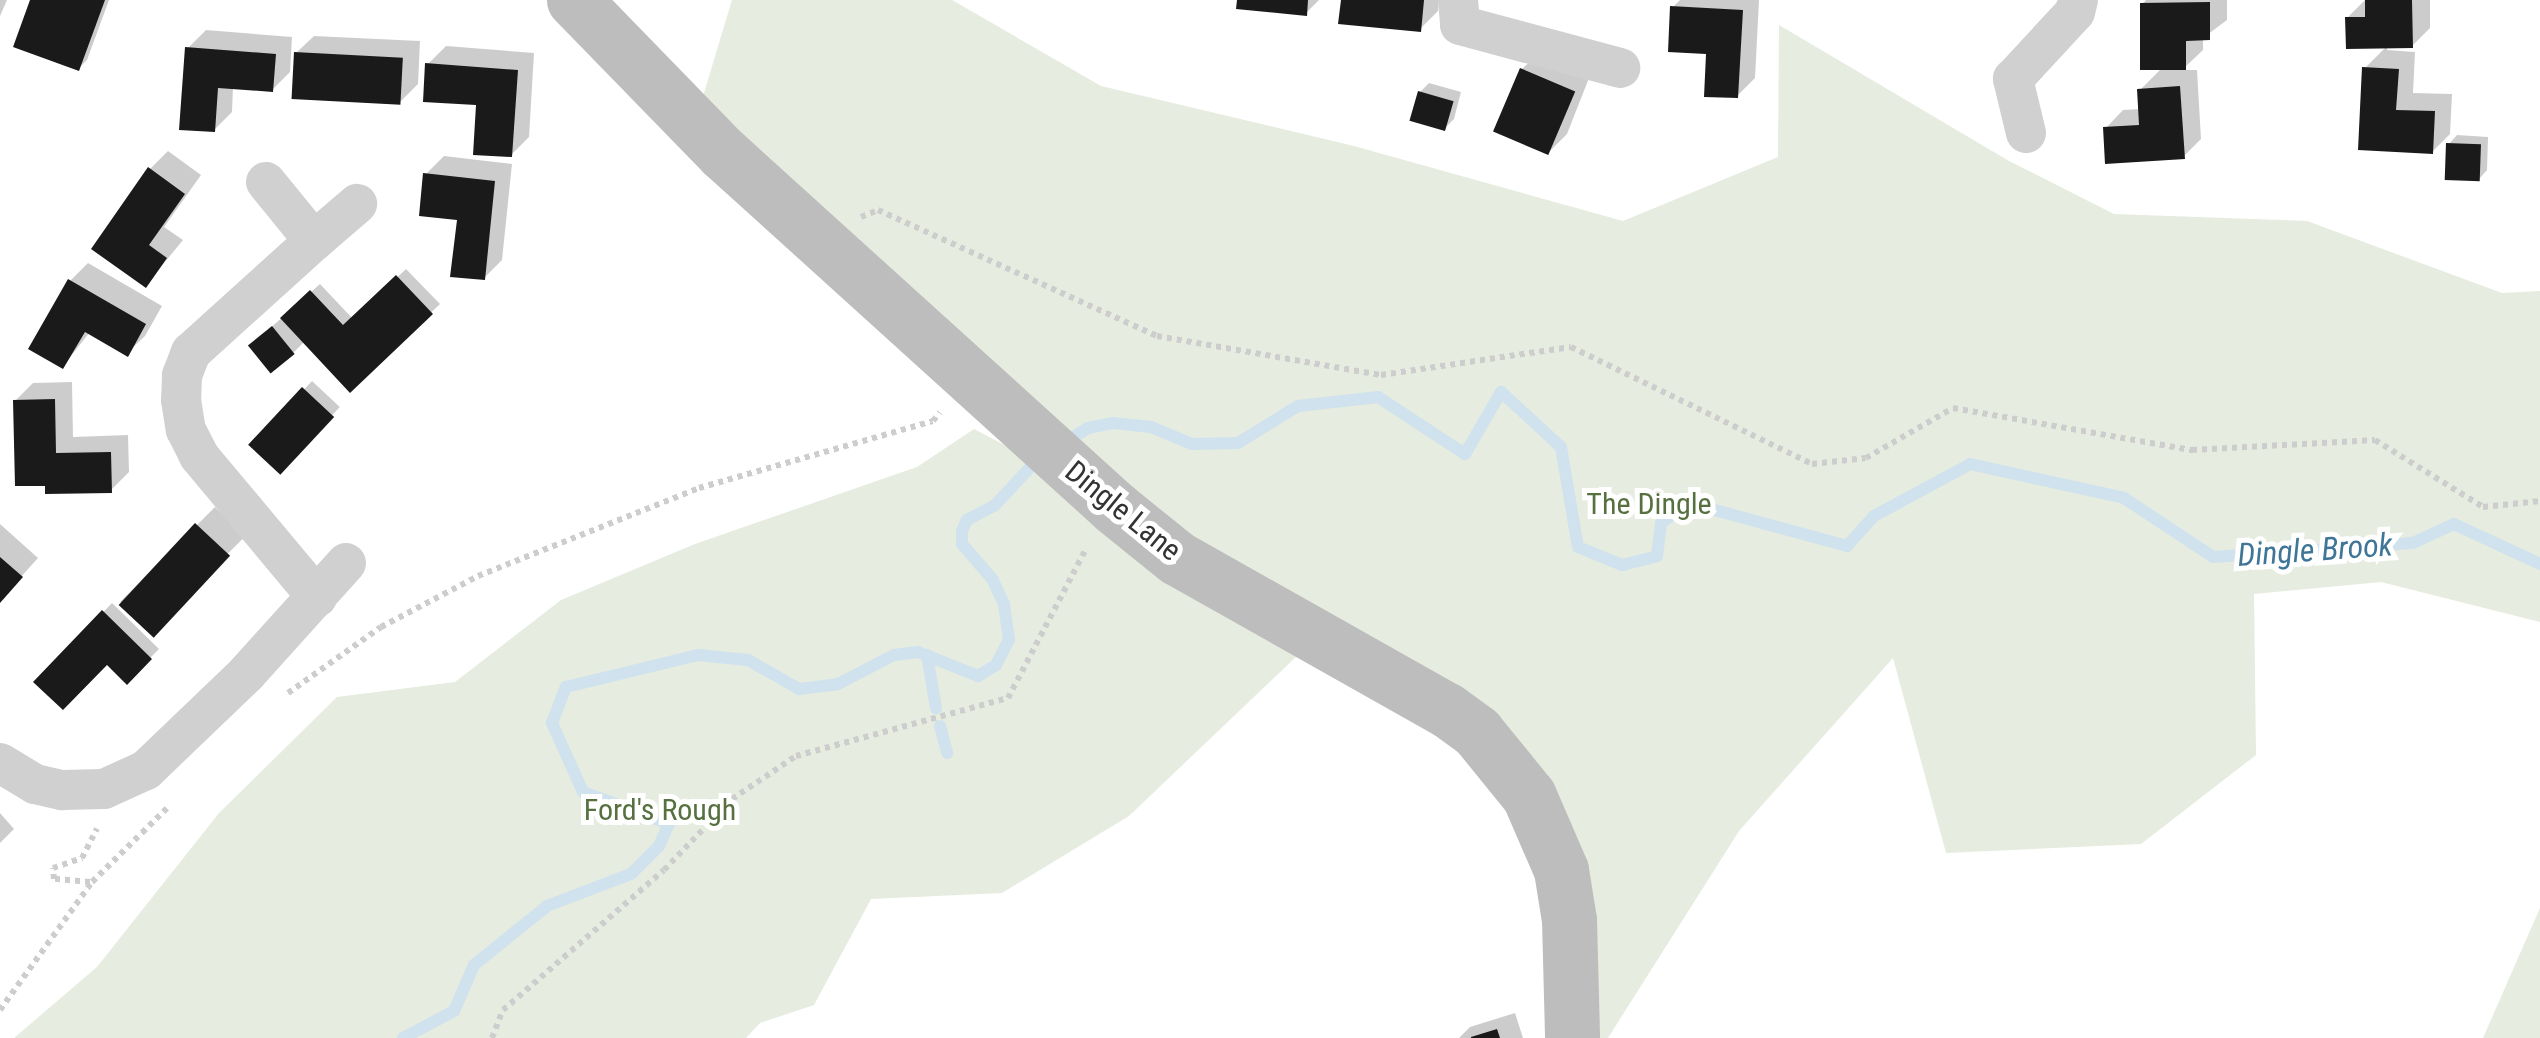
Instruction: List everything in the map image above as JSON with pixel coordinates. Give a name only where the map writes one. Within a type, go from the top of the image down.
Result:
[{"type":"street","name":"Dingle Lane","points":[[574,0],[724,153],[1031,435],[1176,558],[1447,710],[1476,732],[1529,796],[1562,870],[1569,920],[1572,1038]]},
{"type":"street","points":[[1458,0],[1460,24],[1620,68]]},
{"type":"street","points":[[2026,134],[2012,80],[2074,12],[2078,0]]},
{"type":"street","points":[[266,182],[314,241]]},
{"type":"street","points":[[317,596],[199,456],[186,430],[182,375],[191,352],[356,204]]},
{"type":"street","points":[[0,763],[35,784],[62,790],[104,789],[146,770],[170,750],[346,563]]},
{"type":"path","points":[[820,238],[832,228],[878,210],[1157,336],[1381,376],[1571,347],[1812,464],[1866,458],[1953,408],[2192,450],[2375,440],[2482,507],[2540,501]]},
{"type":"path","points":[[279,700],[381,627],[478,576],[699,488],[933,421],[968,375]]},
{"type":"path","points":[[492,1038],[502,1010],[664,870],[732,799],[796,756],[1008,698],[1097,528],[1101,497]]},
{"type":"path","points":[[92,882],[54,879],[54,868],[82,858],[90,848],[104,789]]},
{"type":"path","points":[[0,1010],[92,882],[173,803]]},
{"type":"green space","name":"The Dingle","points":[[732,0],[952,0],[1101,86],[1354,146],[1623,221],[1778,157],[1779,25],[2009,161],[2114,214],[2307,221],[2502,293],[2540,291],[2540,622],[2381,582],[2254,594],[2256,755],[2141,844],[1946,853],[1893,658],[1739,831],[1608,1038],[1583,1038],[1567,918],[1482,737],[1304,628],[691,136]]},
{"type":"green space","name":"Ford's Rough","points":[[974,429],[1035,461],[1299,654],[1129,816],[1002,893],[871,899],[814,1005],[760,1023],[746,1038],[14,1038],[97,967],[219,813],[337,697],[455,682],[561,600],[695,544],[917,467]]},
{"type":"green space","points":[[2540,908],[2540,1038],[2483,1038]]},
{"type":"building","points":[[30,0],[105,0],[79,71],[13,47]]},
{"type":"building","points":[[1237,0],[1308,0],[1307,16],[1236,9]]},
{"type":"building","points":[[1341,0],[1424,0],[1421,32],[1338,24]]},
{"type":"building","points":[[2365,0],[2412,0],[2413,48],[2346,49],[2345,17],[2365,17]]},
{"type":"building","points":[[2210,2],[2210,40],[2186,41],[2186,70],[2140,70],[2140,3]]},
{"type":"building","points":[[1670,6],[1743,10],[1738,98],[1704,97],[1706,54],[1668,52]]},
{"type":"building","points":[[185,47],[276,54],[273,92],[218,88],[215,132],[179,130]]},
{"type":"building","points":[[294,52],[403,58],[400,105],[292,99]]},
{"type":"building","points":[[425,63],[518,70],[512,157],[473,155],[476,105],[423,102]]},
{"type":"building","points":[[2362,67],[2399,69],[2396,110],[2435,111],[2433,154],[2358,150]]},
{"type":"building","points":[[1520,68],[1575,91],[1548,155],[1493,132]]},
{"type":"building","points":[[2180,86],[2185,159],[2105,164],[2103,127],[2139,125],[2137,89]]},
{"type":"building","points":[[1418,91],[1454,101],[1445,131],[1409,121]]},
{"type":"building","points":[[2446,143],[2481,144],[2480,181],[2445,180]]},
{"type":"building","points":[[148,167],[185,194],[149,245],[167,258],[146,288],[91,249]]},
{"type":"building","points":[[423,173],[495,181],[485,280],[450,277],[457,220],[419,216]]},
{"type":"building","points":[[396,275],[433,314],[350,393],[280,318],[310,290],[343,325]]},
{"type":"building","points":[[68,279],[146,324],[128,357],[85,332],[63,369],[28,349]]},
{"type":"building","points":[[272,326],[295,354],[271,373],[248,346]]},
{"type":"building","points":[[302,387],[334,417],[280,475],[248,445]]},
{"type":"building","points":[[55,399],[56,453],[111,452],[112,493],[45,494],[45,486],[15,486],[13,400]]},
{"type":"building","points":[[195,523],[230,556],[154,638],[119,605]]},
{"type":"building","points":[[0,557],[23,577],[0,603]]},
{"type":"building","points":[[102,610],[152,659],[127,685],[107,665],[63,710],[33,682]]},
{"type":"building","points":[[1497,1029],[1500,1038],[1471,1038],[1471,1037]]},
{"type":"waterway","name":"Dingle Brook","points":[[1064,443],[1088,428],[1113,423],[1151,427],[1192,444],[1238,443],[1298,406],[1378,397],[1465,454],[1501,392],[1561,447],[1578,547],[1622,565],[1657,556],[1661,523],[1689,503],[1847,546],[1874,516],[1970,464],[2124,498],[2213,557],[2413,543],[2454,524],[2540,564]]},
{"type":"waterway","points":[[403,1038],[454,1011],[474,965],[547,906],[631,874],[659,846],[669,824],[583,792],[552,723],[566,687],[698,655],[748,660],[799,689],[838,684],[894,655],[918,652],[978,676],[996,665],[1009,640],[1004,604],[993,580],[962,544],[962,531],[967,520],[995,505],[1038,459]]},
{"type":"waterway","points":[[927,655],[936,708]]},
{"type":"waterway","points":[[940,726],[947,753]]}]
